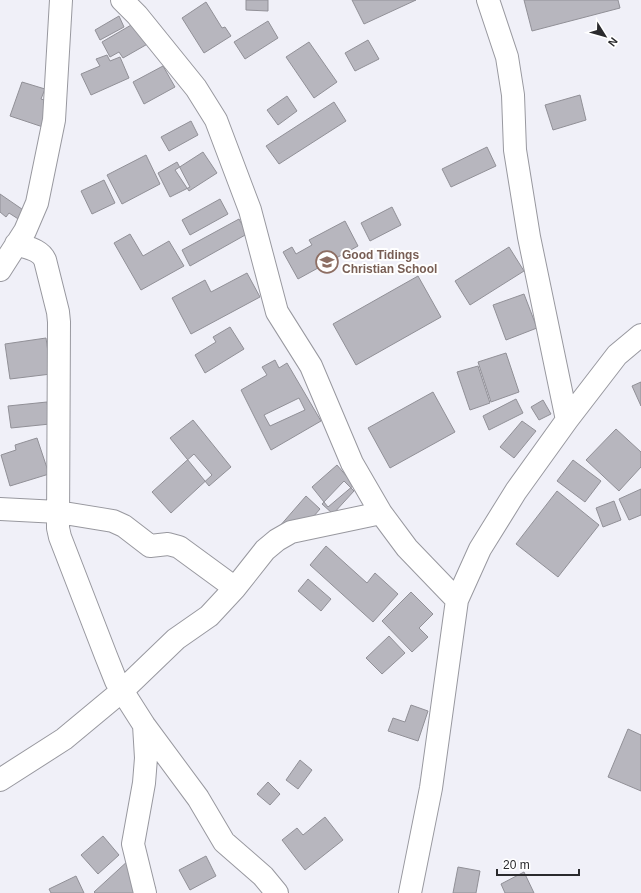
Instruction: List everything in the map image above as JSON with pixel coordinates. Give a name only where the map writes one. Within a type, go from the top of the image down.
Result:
[{"type":"street","points":[[0,270],[25,231],[37,203],[54,120],[61,0]]},
{"type":"street","points":[[122,0],[137,15],[196,88],[216,120],[250,210],[276,312],[311,366],[352,463],[381,513],[407,548],[457,600]]},
{"type":"street","points":[[488,0],[507,57],[513,95],[515,150],[529,237],[567,420]]},
{"type":"street","points":[[16,244],[34,250],[42,255],[45,260],[58,312],[58,528],[60,537],[116,681],[144,725],[198,798],[224,842],[263,876],[277,893]]},
{"type":"street","points":[[410,893],[431,788],[457,600],[480,549],[516,491],[567,420],[617,355],[641,335]]},
{"type":"street","points":[[0,509],[58,512],[113,521],[124,526],[150,546],[168,544],[179,547],[235,588]]},
{"type":"street","points":[[0,780],[64,740],[123,690],[176,639],[209,616],[235,588],[265,550],[277,540],[291,532],[381,513]]},
{"type":"street","points":[[144,725],[146,758],[144,783],[133,844],[146,893]]},
{"type":"building","points":[[246,0],[268,0],[268,11],[246,10]]},
{"type":"building","points":[[352,0],[416,0],[364,24]]},
{"type":"building","points":[[524,0],[618,0],[620,8],[532,31]]},
{"type":"building","points":[[206,2],[222,28],[225,27],[231,36],[204,53],[182,18]]},
{"type":"building","points":[[119,16],[124,27],[100,40],[95,30]]},
{"type":"building","points":[[138,21],[151,42],[123,58],[119,52],[110,57],[102,42]]},
{"type":"building","points":[[268,21],[278,38],[245,59],[234,42]]},
{"type":"building","points":[[368,40],[379,59],[355,71],[345,53]]},
{"type":"building","points":[[309,42],[337,82],[314,98],[286,57]]},
{"type":"building","points":[[107,55],[110,61],[120,57],[129,78],[91,95],[81,74],[100,66],[96,59]]},
{"type":"building","points":[[163,66],[175,87],[144,104],[133,82]]},
{"type":"building","points":[[22,82],[45,89],[41,99],[51,102],[43,127],[10,116]]},
{"type":"building","points":[[580,95],[586,120],[553,130],[545,105]]},
{"type":"building","points":[[287,96],[297,111],[278,125],[267,110]]},
{"type":"building","points":[[334,102],[346,121],[279,164],[266,146]]},
{"type":"building","points":[[191,121],[198,135],[169,151],[161,137]]},
{"type":"building","points":[[487,147],[496,166],[451,187],[442,169]]},
{"type":"building","points":[[203,152],[217,173],[189,191],[175,170]]},
{"type":"building","points":[[146,155],[160,184],[122,204],[107,175]]},
{"type":"building","points":[[177,162],[190,187],[170,197],[158,173]]},
{"type":"building","points":[[104,180],[115,203],[92,214],[81,191]]},
{"type":"building","points":[[0,194],[32,216],[26,224],[9,213],[6,217],[0,212]]},
{"type":"building","points":[[220,199],[228,214],[190,235],[182,220]]},
{"type":"building","points":[[392,207],[401,225],[370,241],[361,223]]},
{"type":"building","points":[[239,219],[247,234],[190,266],[182,250]]},
{"type":"building","points":[[345,221],[358,246],[298,279],[283,252],[292,247],[296,254],[312,245],[309,240]]},
{"type":"building","points":[[130,234],[143,256],[169,241],[184,266],[141,290],[114,243]]},
{"type":"building","points":[[509,247],[524,271],[470,305],[455,281]]},
{"type":"building","points":[[247,273],[260,297],[191,334],[172,298],[205,280],[211,292]]},
{"type":"building","points":[[418,276],[441,317],[356,365],[333,324]]},
{"type":"building","points":[[524,294],[537,328],[506,340],[493,305]]},
{"type":"building","points":[[230,327],[244,349],[205,373],[195,355],[216,342],[213,337]]},
{"type":"building","points":[[46,338],[51,374],[10,379],[5,344]]},
{"type":"building","points":[[506,353],[519,392],[491,402],[478,362]]},
{"type":"building","points":[[275,360],[279,368],[287,363],[321,421],[271,450],[241,390],[267,375],[262,367]],"holes":[[[299,398],[305,410],[270,426],[264,415]]]},
{"type":"building","points":[[478,366],[490,403],[470,410],[457,372]]},
{"type":"building","points":[[641,382],[641,406],[632,386]]},
{"type":"building","points":[[433,392],[455,432],[390,468],[368,428]]},
{"type":"building","points":[[516,399],[523,413],[489,430],[483,416]]},
{"type":"building","points":[[543,400],[551,414],[539,420],[531,407]]},
{"type":"building","points":[[47,402],[50,424],[11,428],[8,406]]},
{"type":"building","points":[[193,420],[231,467],[209,486],[170,438]]},
{"type":"building","points":[[522,421],[536,431],[514,458],[500,447]]},
{"type":"building","points":[[616,429],[641,452],[641,467],[619,491],[586,460]]},
{"type":"building","points":[[37,438],[49,474],[10,486],[1,455],[16,450],[15,445]]},
{"type":"building","points":[[194,454],[212,475],[171,513],[152,492]]},
{"type":"building","points":[[573,460],[601,481],[585,502],[557,481]]},
{"type":"building","points":[[337,465],[354,485],[328,507],[312,487]]},
{"type":"building","points":[[344,481],[354,491],[333,514],[322,504]]},
{"type":"building","points":[[641,489],[641,515],[629,520],[619,499]]},
{"type":"building","points":[[557,491],[599,525],[558,577],[516,544]]},
{"type":"building","points":[[306,496],[320,509],[293,540],[279,527]]},
{"type":"building","points":[[614,501],[621,520],[603,527],[596,508]]},
{"type":"building","points":[[326,546],[367,583],[375,573],[398,594],[373,622],[310,565]]},
{"type":"building","points":[[308,579],[331,599],[321,611],[298,591]]},
{"type":"building","points":[[411,592],[433,614],[419,628],[428,637],[412,652],[382,621]]},
{"type":"building","points":[[389,636],[405,653],[382,674],[366,658]]},
{"type":"building","points":[[411,705],[428,711],[418,741],[388,731],[393,718],[405,722]]},
{"type":"building","points":[[628,729],[641,735],[641,791],[608,777]]},
{"type":"building","points":[[300,760],[312,770],[298,789],[286,780]]},
{"type":"building","points":[[268,782],[280,794],[270,805],[257,794]]},
{"type":"building","points":[[325,817],[343,840],[305,870],[282,840],[297,828],[303,835]]},
{"type":"building","points":[[103,836],[119,855],[98,874],[81,855]]},
{"type":"building","points":[[206,856],[216,876],[190,890],[179,870]]},
{"type":"building","points":[[130,859],[156,888],[151,893],[94,892]]},
{"type":"building","points":[[458,867],[480,871],[476,893],[453,893]]},
{"type":"building","points":[[524,872],[534,893],[505,893],[501,884]]},
{"type":"building","points":[[76,876],[84,893],[51,893],[49,889]]},
{"type":"place","name":"Good Tidings Christian School","points":[[327,262]]}]
